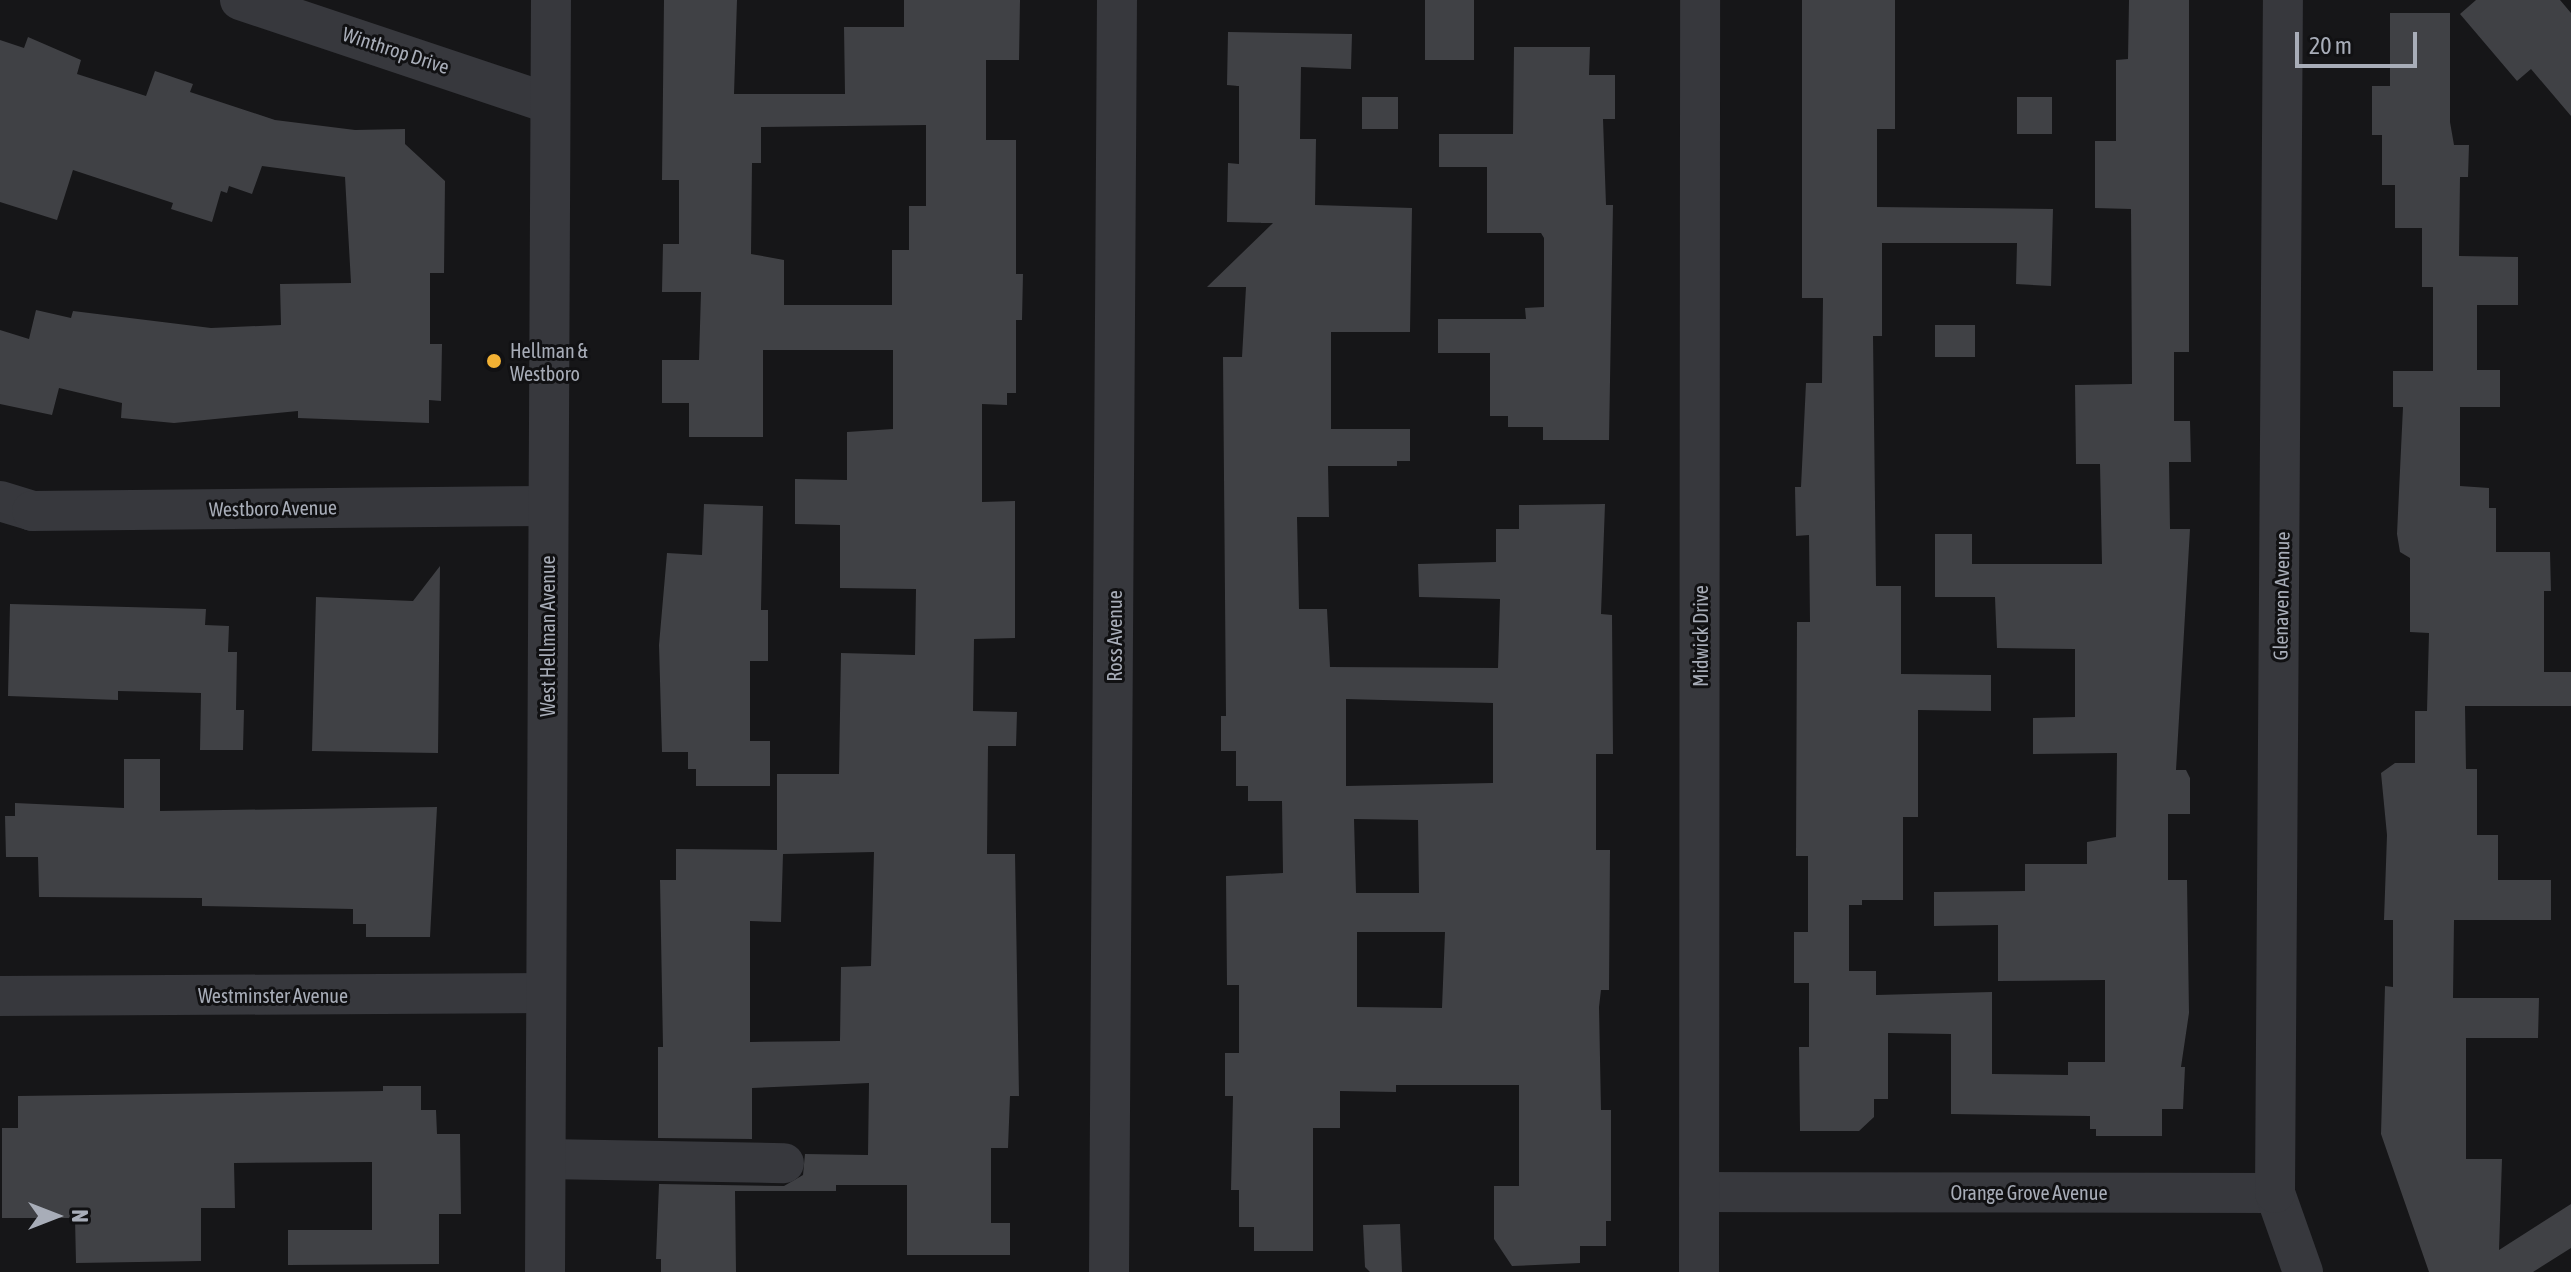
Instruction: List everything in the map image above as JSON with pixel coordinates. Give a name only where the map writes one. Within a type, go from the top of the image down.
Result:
[{"type":"street","name":"Winthrop Drive","points":[[240,0],[550,104]]},
{"type":"street","name":"West Hellman Avenue","points":[[545,1272],[551,0]]},
{"type":"street","name":"Ross Avenue","points":[[1109,1272],[1117,0]]},
{"type":"street","name":"Midwick Drive","points":[[1699,1272],[1700,0]]},
{"type":"street","name":"Glenaven Avenue","points":[[2275,1193],[2283,0]]},
{"type":"street","name":"Westboro Avenue","points":[[0,501],[32,511],[548,506]]},
{"type":"street","name":"Westminster Avenue","points":[[0,996],[546,993]]},
{"type":"street","points":[[546,1159],[784,1163]]},
{"type":"street","name":"Orange Grove Avenue","points":[[1699,1192],[2275,1193]]},
{"type":"street","points":[[2275,1193],[2303,1272]]},
{"type":"building","points":[[664,0],[737,0],[734,94],[845,94],[844,27],[904,27],[904,0],[1020,0],[1019,60],[986,60],[986,140],[1016,140],[1016,274],[1023,274],[1022,320],[1016,320],[1016,393],[1007,393],[1007,405],[982,404],[982,502],[1015,501],[1015,638],[974,639],[973,711],[1017,712],[1016,746],[988,746],[987,854],[1015,854],[1019,1096],[1010,1096],[1008,1148],[991,1148],[991,1223],[1010,1223],[1010,1255],[907,1255],[907,1185],[836,1185],[836,1191],[735,1191],[736,1272],[661,1272],[661,1259],[656,1259],[659,1184],[784,1186],[803,1175],[805,1154],[868,1155],[869,1083],[752,1088],[752,1139],[658,1138],[658,1047],[663,1047],[660,880],[676,880],[676,849],[777,850],[777,774],[839,774],[841,653],[915,655],[916,589],[840,588],[840,525],[795,524],[795,479],[847,480],[847,432],[893,429],[893,350],[763,350],[763,437],[689,437],[689,403],[662,403],[662,360],[699,360],[701,292],[662,292],[663,244],[679,244],[679,180],[662,180]],"holes":[[[926,125],[926,206],[909,206],[909,250],[892,250],[892,305],[784,305],[784,260],[751,254],[752,163],[761,163],[761,127]],[[874,852],[871,966],[841,967],[840,1041],[750,1042],[750,921],[781,922],[783,854]]]},
{"type":"building","points":[[1425,0],[1474,0],[1474,60],[1425,60]]},
{"type":"building","points":[[1802,0],[1895,0],[1895,129],[1877,129],[1877,207],[2053,209],[2051,286],[2016,284],[2017,243],[1882,243],[1882,336],[1873,336],[1876,586],[1901,586],[1901,674],[1991,675],[1991,711],[1918,710],[1918,817],[1903,817],[1903,900],[1862,900],[1862,905],[1849,905],[1849,971],[1876,971],[1876,995],[1992,992],[1992,1074],[2068,1075],[2068,1062],[2105,1062],[2105,980],[1998,981],[1998,925],[1934,926],[1934,892],[2025,891],[2025,864],[2087,864],[2087,842],[2116,837],[2117,753],[2033,754],[2033,718],[2075,717],[2075,649],[1997,648],[1995,597],[1935,597],[1935,534],[1972,534],[1972,564],[2102,564],[2100,464],[2076,464],[2075,385],[2132,384],[2131,209],[2095,208],[2095,141],[2116,141],[2116,60],[2128,59],[2129,0],[2189,0],[2189,352],[2174,352],[2174,421],[2190,421],[2191,462],[2169,462],[2170,529],[2190,529],[2176,770],[2186,770],[2190,778],[2190,814],[2168,814],[2168,880],[2187,880],[2189,1013],[2181,1067],[2185,1067],[2183,1109],[2162,1109],[2162,1136],[2096,1136],[2096,1129],[2090,1129],[2090,1116],[1951,1114],[1951,1034],[1888,1033],[1888,1099],[1874,1099],[1874,1117],[1859,1131],[1800,1131],[1799,1047],[1809,1047],[1809,983],[1794,983],[1794,932],[1808,932],[1808,856],[1796,856],[1797,622],[1810,622],[1809,535],[1796,536],[1795,487],[1801,487],[1806,383],[1822,383],[1823,298],[1802,298]]},
{"type":"building","points":[[2476,0],[2560,0],[2571,13],[2571,116],[2531,69],[2517,81],[2460,14]]},
{"type":"building","points":[[2390,13],[2450,13],[2450,122],[2454,145],[2469,145],[2468,177],[2460,177],[2459,256],[2518,257],[2518,305],[2477,305],[2477,370],[2500,370],[2500,407],[2460,407],[2460,486],[2489,488],[2489,508],[2496,508],[2496,552],[2550,552],[2551,591],[2544,591],[2544,672],[2571,672],[2571,706],[2465,706],[2466,769],[2477,769],[2477,835],[2498,835],[2498,880],[2551,880],[2551,920],[2454,920],[2453,998],[2539,998],[2538,1038],[2466,1038],[2466,1159],[2502,1159],[2499,1250],[2571,1204],[2571,1248],[2533,1272],[2429,1272],[2381,1134],[2385,986],[2393,987],[2393,920],[2384,920],[2387,835],[2381,773],[2395,763],[2415,763],[2415,711],[2427,711],[2429,633],[2410,632],[2410,558],[2400,552],[2397,534],[2403,407],[2393,407],[2393,371],[2433,371],[2433,287],[2422,287],[2422,228],[2395,228],[2395,185],[2382,185],[2382,135],[2372,135],[2372,86],[2390,86]]},
{"type":"building","points":[[1228,32],[1352,34],[1351,69],[1301,67],[1300,139],[1316,139],[1315,205],[1412,208],[1410,332],[1331,332],[1331,429],[1410,429],[1410,461],[1397,461],[1397,466],[1328,466],[1329,517],[1297,517],[1299,609],[1327,609],[1330,667],[1498,668],[1500,599],[1419,597],[1418,564],[1496,562],[1496,529],[1519,529],[1519,505],[1605,504],[1601,614],[1612,615],[1613,754],[1596,754],[1596,850],[1610,850],[1609,990],[1601,990],[1599,1007],[1601,1110],[1611,1110],[1611,1221],[1606,1221],[1606,1246],[1580,1246],[1580,1263],[1512,1266],[1494,1239],[1494,1186],[1519,1186],[1519,1085],[1396,1085],[1396,1092],[1340,1091],[1340,1128],[1313,1128],[1313,1251],[1254,1251],[1254,1227],[1239,1227],[1239,1190],[1231,1190],[1233,1096],[1225,1096],[1225,1053],[1239,1053],[1239,985],[1227,985],[1226,876],[1283,873],[1282,801],[1248,801],[1248,786],[1236,786],[1236,751],[1221,751],[1221,716],[1226,716],[1223,357],[1242,357],[1246,287],[1207,287],[1273,223],[1227,222],[1228,163],[1239,164],[1239,86],[1227,85]],"holes":[[[1346,699],[1493,703],[1493,783],[1346,786]],[[1354,819],[1418,820],[1419,893],[1356,893]],[[1357,932],[1445,932],[1442,1008],[1357,1007]]]},
{"type":"building","points":[[28,37],[81,60],[77,74],[146,96],[155,71],[193,84],[190,92],[275,120],[355,130],[405,129],[405,144],[445,181],[444,273],[430,273],[430,344],[442,344],[441,401],[429,400],[429,423],[298,418],[298,411],[174,423],[121,418],[122,403],[59,388],[52,415],[0,404],[0,330],[29,339],[36,310],[71,318],[73,311],[211,328],[281,325],[280,284],[351,283],[345,177],[262,166],[252,194],[229,186],[227,193],[221,191],[212,222],[171,209],[173,203],[73,170],[57,220],[0,202],[0,40],[24,48]]},
{"type":"building","points":[[1514,47],[1590,47],[1589,75],[1615,75],[1615,119],[1603,119],[1606,205],[1613,205],[1609,440],[1543,440],[1543,427],[1508,427],[1508,416],[1490,416],[1490,353],[1438,353],[1438,319],[1526,319],[1525,308],[1544,307],[1544,238],[1541,233],[1487,233],[1487,167],[1439,167],[1439,134],[1513,134]]},
{"type":"building","points":[[1362,97],[1398,97],[1398,129],[1362,129]]},
{"type":"building","points":[[2017,97],[2052,97],[2052,134],[2017,134]]},
{"type":"building","points":[[1935,325],[1975,325],[1975,357],[1935,357]]},
{"type":"building","points":[[704,504],[763,506],[761,610],[768,610],[768,661],[750,661],[750,741],[770,741],[770,786],[696,786],[696,769],[688,769],[688,752],[662,752],[659,645],[667,553],[702,555]]},
{"type":"building","points":[[440,566],[438,753],[312,751],[316,597],[413,601]]},
{"type":"building","points":[[10,604],[206,609],[205,625],[229,626],[228,652],[237,652],[236,710],[244,710],[243,750],[200,750],[201,693],[118,691],[118,700],[8,696]]},
{"type":"building","points":[[124,759],[160,759],[160,811],[437,807],[430,937],[366,937],[366,924],[353,924],[353,909],[202,906],[202,898],[39,897],[38,857],[6,857],[5,816],[15,816],[15,803],[124,808]]},
{"type":"building","points":[[383,1086],[421,1086],[421,1110],[436,1110],[437,1134],[460,1134],[461,1214],[439,1214],[439,1264],[288,1265],[288,1230],[372,1230],[372,1162],[234,1163],[235,1208],[201,1208],[201,1261],[76,1263],[75,1218],[2,1218],[2,1128],[18,1128],[18,1096],[383,1091]]},
{"type":"building","points":[[1400,1224],[1402,1272],[1370,1272],[1365,1267],[1363,1225]]},
{"type":"place","name":"Hellman & Westboro","points":[[494,361]]}]
